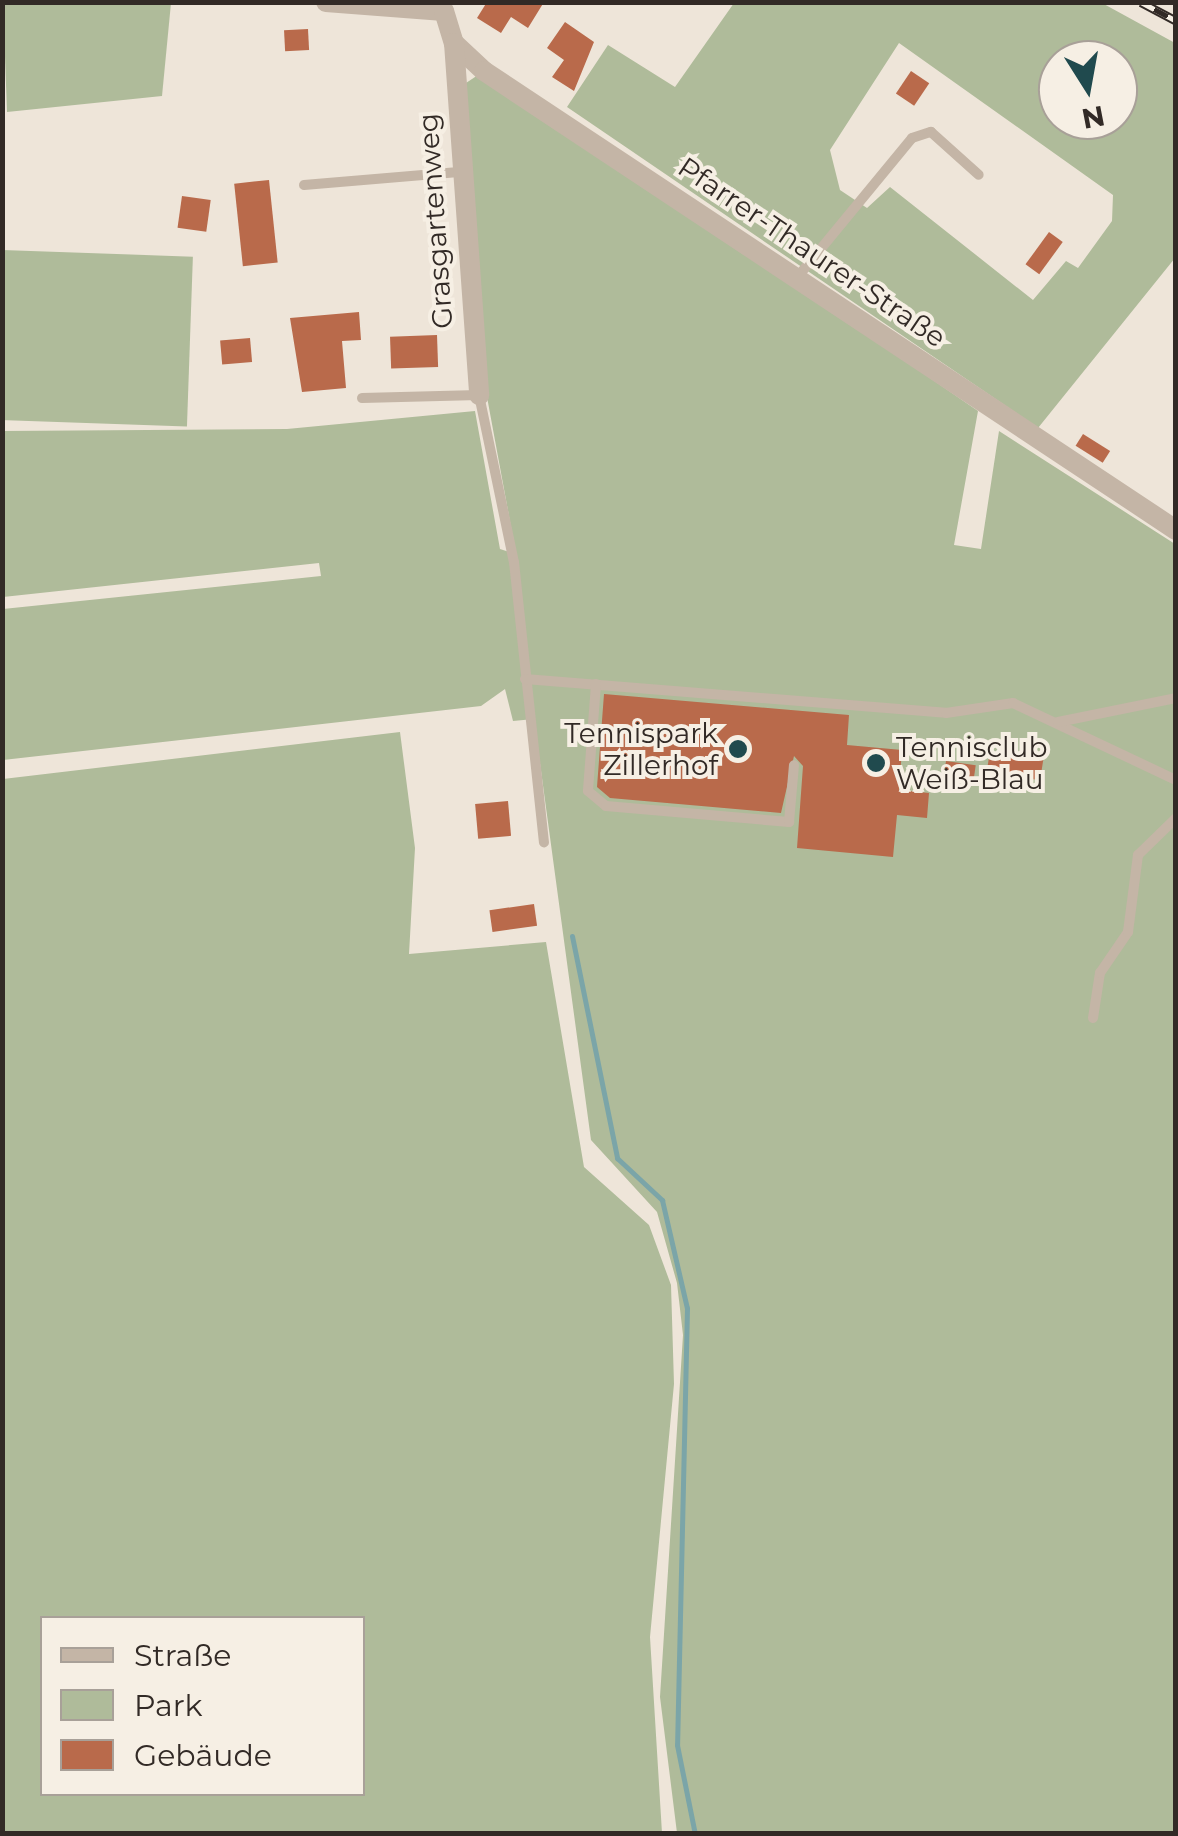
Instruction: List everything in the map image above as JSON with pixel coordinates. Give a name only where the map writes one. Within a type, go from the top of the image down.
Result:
[{"type":"street","points":[[326,2],[444,7],[454,43]]},
{"type":"street","name":"Grasgartenweg","points":[[454,43],[458,172],[479,395]]},
{"type":"street","name":"Pfarrer-Thaurer-Straße","points":[[454,43],[1176,530]]},
{"type":"lane","points":[[800,274],[912,138],[931,132],[978,175]]},
{"type":"lane","points":[[304,186],[458,172]]},
{"type":"lane","points":[[362,398],[479,395],[514,562],[544,842]]},
{"type":"lane","points":[[525,680],[946,713],[1013,703],[1176,780]]},
{"type":"lane","points":[[596,684],[588,790],[606,806],[789,822],[794,765]]},
{"type":"lane","points":[[1058,722],[1176,698]]},
{"type":"lane","points":[[1094,1018],[1100,973],[1128,932],[1138,855],[1176,818]]},
{"type":"green space","points":[[3,2],[171,3],[162,96],[7,112]]},
{"type":"green space","points":[[734,3],[1102,3],[1175,43],[1175,258],[1038,428],[567,107],[608,45],[675,87]],"holes":[[[899,43],[1113,195],[1112,221],[1078,268],[1066,261],[1033,300],[890,187],[867,208],[840,190],[830,150]]]},
{"type":"green space","points":[[484,71],[978,411],[954,545],[981,549],[999,431],[1175,544],[1175,1833],[677,1833],[660,1697],[683,1335],[677,1283],[657,1212],[591,1140],[534,719],[513,721],[505,689],[481,706],[3,760],[3,609],[321,576],[319,563],[3,597],[2,431],[287,429],[475,411],[500,549],[516,554],[487,397],[466,83]]},
{"type":"green space","points":[[2,250],[193,257],[187,427],[2,420]]},
{"type":"green space","points":[[400,732],[415,848],[409,954],[546,942],[584,1167],[649,1225],[671,1285],[674,1384],[650,1637],[662,1833],[3,1833],[3,779]]},
{"type":"building","points":[[487,2],[544,2],[528,28],[511,17],[501,33],[477,18]]},
{"type":"building","points":[[565,22],[594,42],[574,91],[552,77],[564,60],[547,48]]},
{"type":"building","points":[[308,29],[309,50],[285,51],[284,30]]},
{"type":"building","points":[[911,71],[929,83],[914,106],[896,93]]},
{"type":"building","points":[[269,180],[278,263],[243,266],[234,184]]},
{"type":"building","points":[[182,196],[211,200],[206,232],[178,228]]},
{"type":"building","points":[[1049,232],[1063,242],[1039,274],[1025,264]]},
{"type":"building","points":[[359,312],[361,340],[342,341],[346,388],[302,392],[290,318]]},
{"type":"building","points":[[437,335],[438,367],[391,369],[390,337]]},
{"type":"building","points":[[250,338],[252,362],[222,365],[220,341]]},
{"type":"building","points":[[1083,434],[1110,451],[1103,463],[1076,446]]},
{"type":"building","points":[[604,694],[849,715],[847,745],[902,750],[899,790],[929,793],[927,818],[897,815],[893,857],[797,848],[803,766],[794,756],[781,813],[610,798],[597,787]]},
{"type":"building","points":[[990,751],[1043,759],[1040,780],[987,772]]},
{"type":"building","points":[[946,761],[976,765],[973,782],[944,778]]},
{"type":"building","points":[[508,801],[511,836],[478,839],[475,804]]},
{"type":"building","points":[[534,904],[537,926],[492,932],[489,910]]},
{"type":"waterway","points":[[572,936],[617,1158],[662,1200],[687,1308],[677,1745],[695,1834]]},
{"type":"railway","points":[[1141,2],[1176,21]]},
{"type":"place","name":"Tennispark Zillerhof","points":[[738,749]]},
{"type":"place","name":"Tennisclub Weiß-Blau","points":[[876,763]]}]
